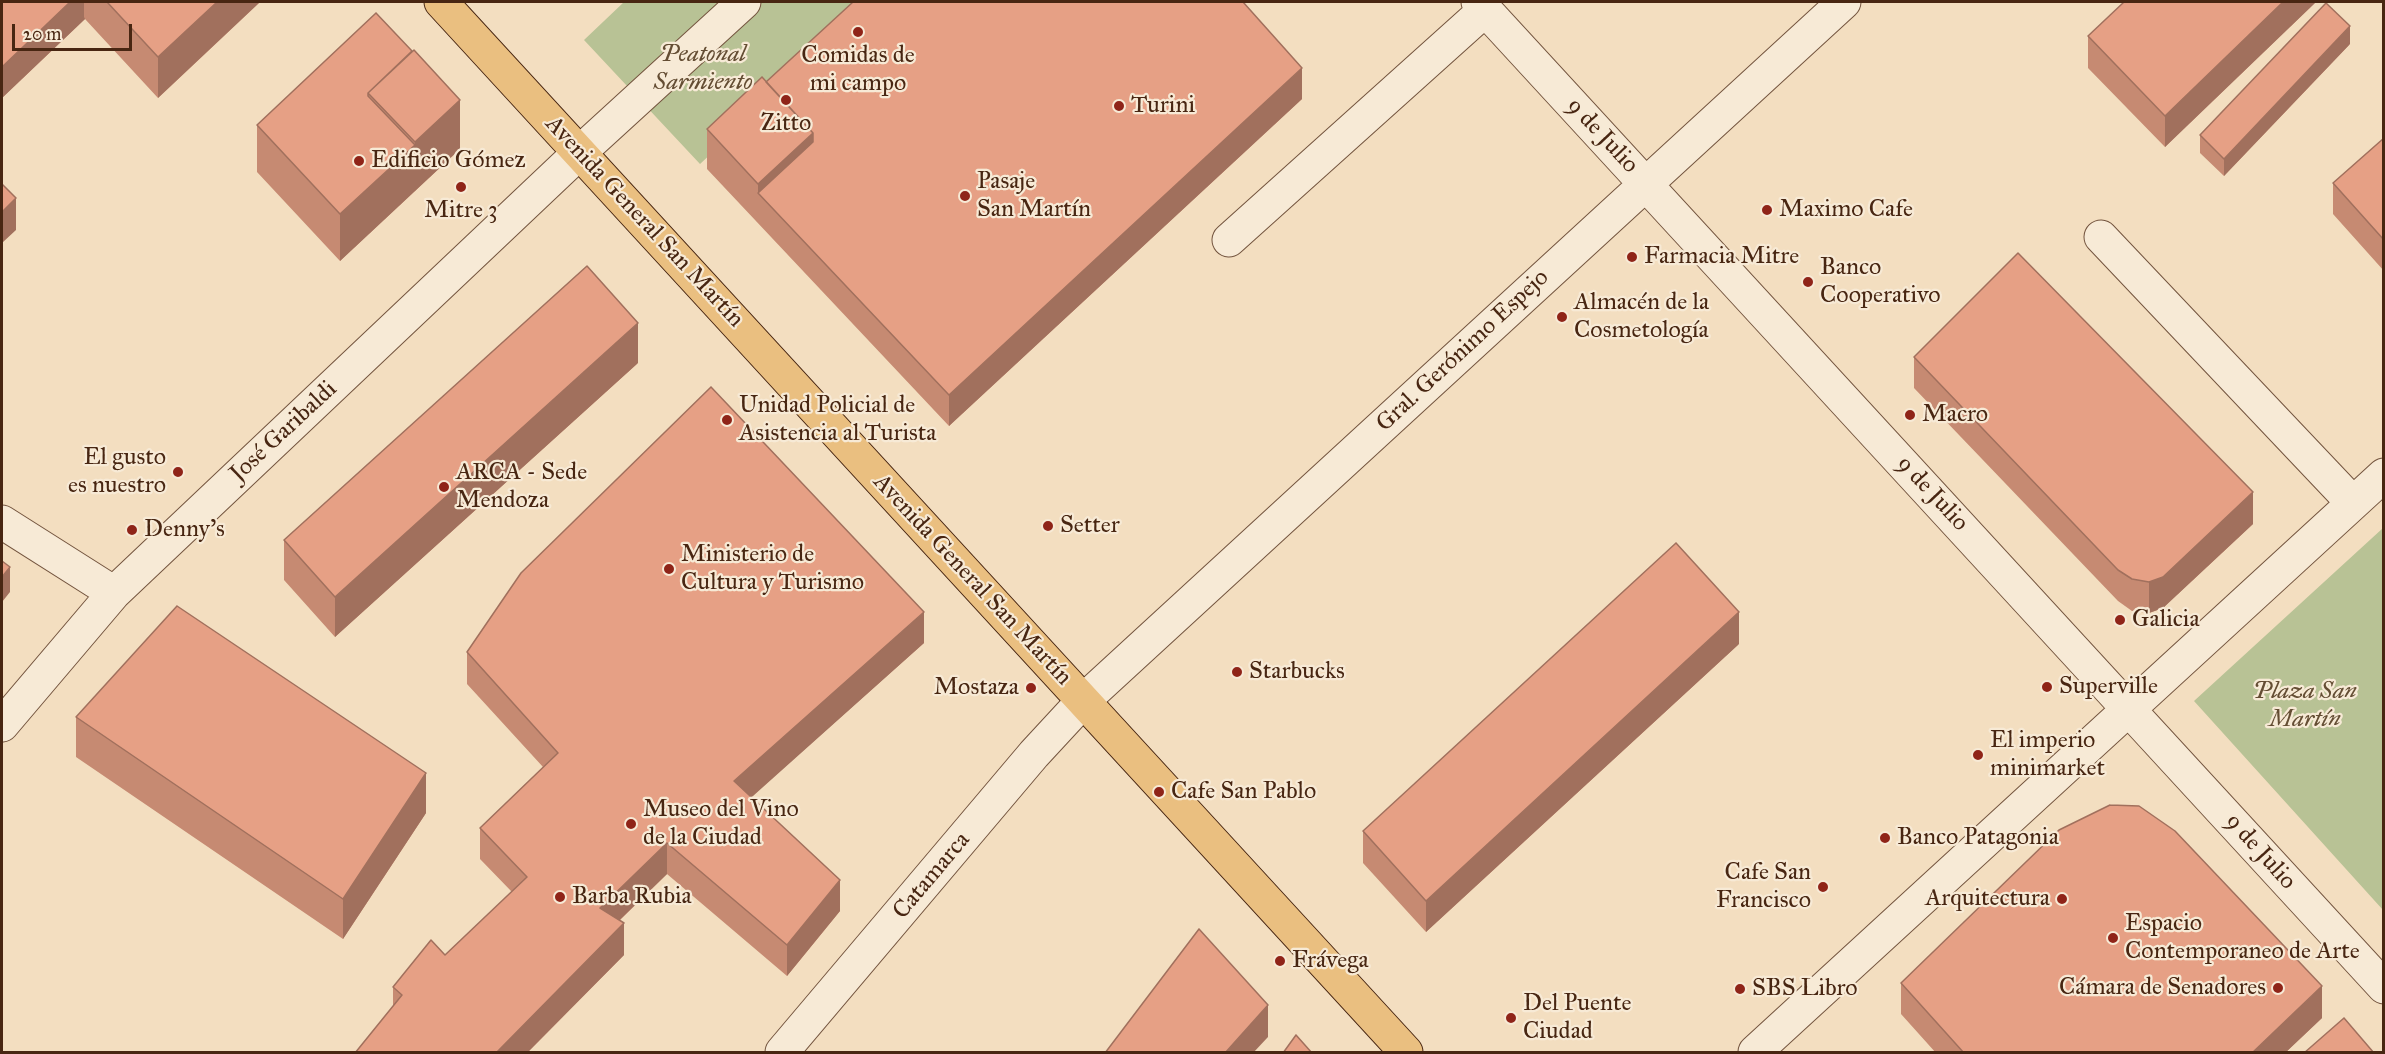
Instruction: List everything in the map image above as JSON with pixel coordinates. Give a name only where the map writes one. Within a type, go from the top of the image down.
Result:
[{"type":"main road","name":"Avenida General San Martín","points":[[441,2],[1406,1053]]},
{"type":"street","name":"José Garibaldi","points":[[2,725],[114,592],[580,152],[744,2]]},
{"type":"street","name":"Gral. Gerónimo Espejo","points":[[1083,701],[1844,2]]},
{"type":"street","name":"9 de Julio","points":[[1482,6],[2130,708],[2384,987]]},
{"type":"street","points":[[1229,240],[1482,6]]},
{"type":"street","points":[[2101,237],[2353,503]]},
{"type":"street","points":[[1755,1053],[2384,475]]},
{"type":"street","points":[[2,522],[114,592]]},
{"type":"street","name":"Catamarca","points":[[782,1053],[1034,754],[1083,701]]},
{"type":"green space","name":"Peatonal Sarmiento","points":[[624,2],[874,2],[700,164],[584,40]]},
{"type":"green space","name":"Plaza San Martín","points":[[2383,528],[2383,910],[2194,701]]},
{"type":"building","points":[[2,2],[70,2],[2,67]]},
{"type":"building","points":[[107,2],[217,2],[158,57]]},
{"type":"building","name":"Pasaje San Martín","points":[[853,2],[1243,2],[1302,68],[949,395],[758,193],[813,142],[813,133],[766,82]]},
{"type":"building","points":[[2124,2],[2283,2],[2165,116],[2088,36]]},
{"type":"building","points":[[2326,3],[2350,26],[2224,159],[2200,135]]},
{"type":"building","points":[[376,13],[412,51],[368,93],[368,96],[415,145],[340,214],[257,125]]},
{"type":"building","points":[[414,50],[460,100],[415,142],[368,93]]},
{"type":"building","points":[[762,77],[813,133],[758,184],[707,129]]},
{"type":"building","points":[[2384,138],[2384,240],[2333,183]]},
{"type":"building","points":[[2,184],[16,198],[2,212]]},
{"type":"building","points":[[2018,253],[2253,492],[2163,577],[2149,582],[2132,579],[2118,570],[1914,357]]},
{"type":"building","points":[[587,266],[638,323],[335,597],[284,540]]},
{"type":"building","points":[[711,387],[924,612],[734,781],[840,880],[787,945],[667,843],[600,908],[624,923],[496,1053],[355,1053],[402,995],[393,987],[431,940],[445,955],[527,877],[480,828],[558,753],[467,652],[521,573]]},
{"type":"building","points":[[1676,543],[1739,612],[1426,901],[1363,831]]},
{"type":"building","points":[[2,561],[10,567],[2,577]]},
{"type":"building","points":[[177,606],[426,773],[343,899],[76,717]]},
{"type":"building","name":"Espacio Contemporaneo de Arte","points":[[2110,805],[2139,806],[2175,831],[2322,986],[2252,1053],[1964,1053],[1901,983],[2059,830]]},
{"type":"building","points":[[1199,929],[1268,1005],[1225,1053],[1105,1053]]},
{"type":"building","points":[[2344,1018],[2374,1053],[2304,1053]]},
{"type":"building","points":[[1296,1035],[1312,1053],[1283,1053]]},
{"type":"place","name":"Comidas de mi campo","points":[[858,32]]},
{"type":"place","name":"Zitto","points":[[786,100]]},
{"type":"place","name":"Turini","points":[[1119,106]]},
{"type":"place","name":"Edificio Gómez","points":[[359,161]]},
{"type":"place","name":"Mitre 3","points":[[461,187]]},
{"type":"place","name":"Pasaje San Martín","points":[[965,196]]},
{"type":"place","name":"Maximo Cafe","points":[[1767,210]]},
{"type":"place","name":"Farmacia Mitre","points":[[1632,257]]},
{"type":"place","name":"Banco Cooperativo","points":[[1808,282]]},
{"type":"place","name":"Almacén de la Cosmetología","points":[[1562,317]]},
{"type":"place","name":"Macro","points":[[1910,415]]},
{"type":"place","name":"Unidad Policial de Asistencia al Turista","points":[[727,420]]},
{"type":"place","name":"El gusto es nuestro","points":[[178,472]]},
{"type":"place","name":"ARCA - Sede Mendoza","points":[[444,487]]},
{"type":"place","name":"Setter","points":[[1048,526]]},
{"type":"place","name":"Denny's","points":[[132,530]]},
{"type":"place","name":"Ministerio de Cultura y Turismo","points":[[669,569]]},
{"type":"place","name":"Galicia","points":[[2120,620]]},
{"type":"place","name":"Starbucks","points":[[1237,672]]},
{"type":"place","name":"Superville","points":[[2047,687]]},
{"type":"place","name":"Mostaza","points":[[1031,688]]},
{"type":"place","name":"El imperio minimarket","points":[[1978,755]]},
{"type":"place","name":"Cafe San Pablo","points":[[1159,792]]},
{"type":"place","name":"Museo del Vino de la Ciudad","points":[[631,824]]},
{"type":"place","name":"Banco Patagonia","points":[[1885,838]]},
{"type":"place","name":"Cafe San Francisco","points":[[1823,887]]},
{"type":"place","name":"Barba Rubia","points":[[560,897]]},
{"type":"place","name":"Arquitectura","points":[[2062,899]]},
{"type":"place","name":"Espacio Contemporaneo de Arte","points":[[2113,938]]},
{"type":"place","name":"Frávega","points":[[1280,961]]},
{"type":"place","name":"Cámara de Senadores","points":[[2278,988]]},
{"type":"place","name":"SBS Libro","points":[[1740,989]]},
{"type":"place","name":"Del Puente Ciudad","points":[[1511,1018]]}]
